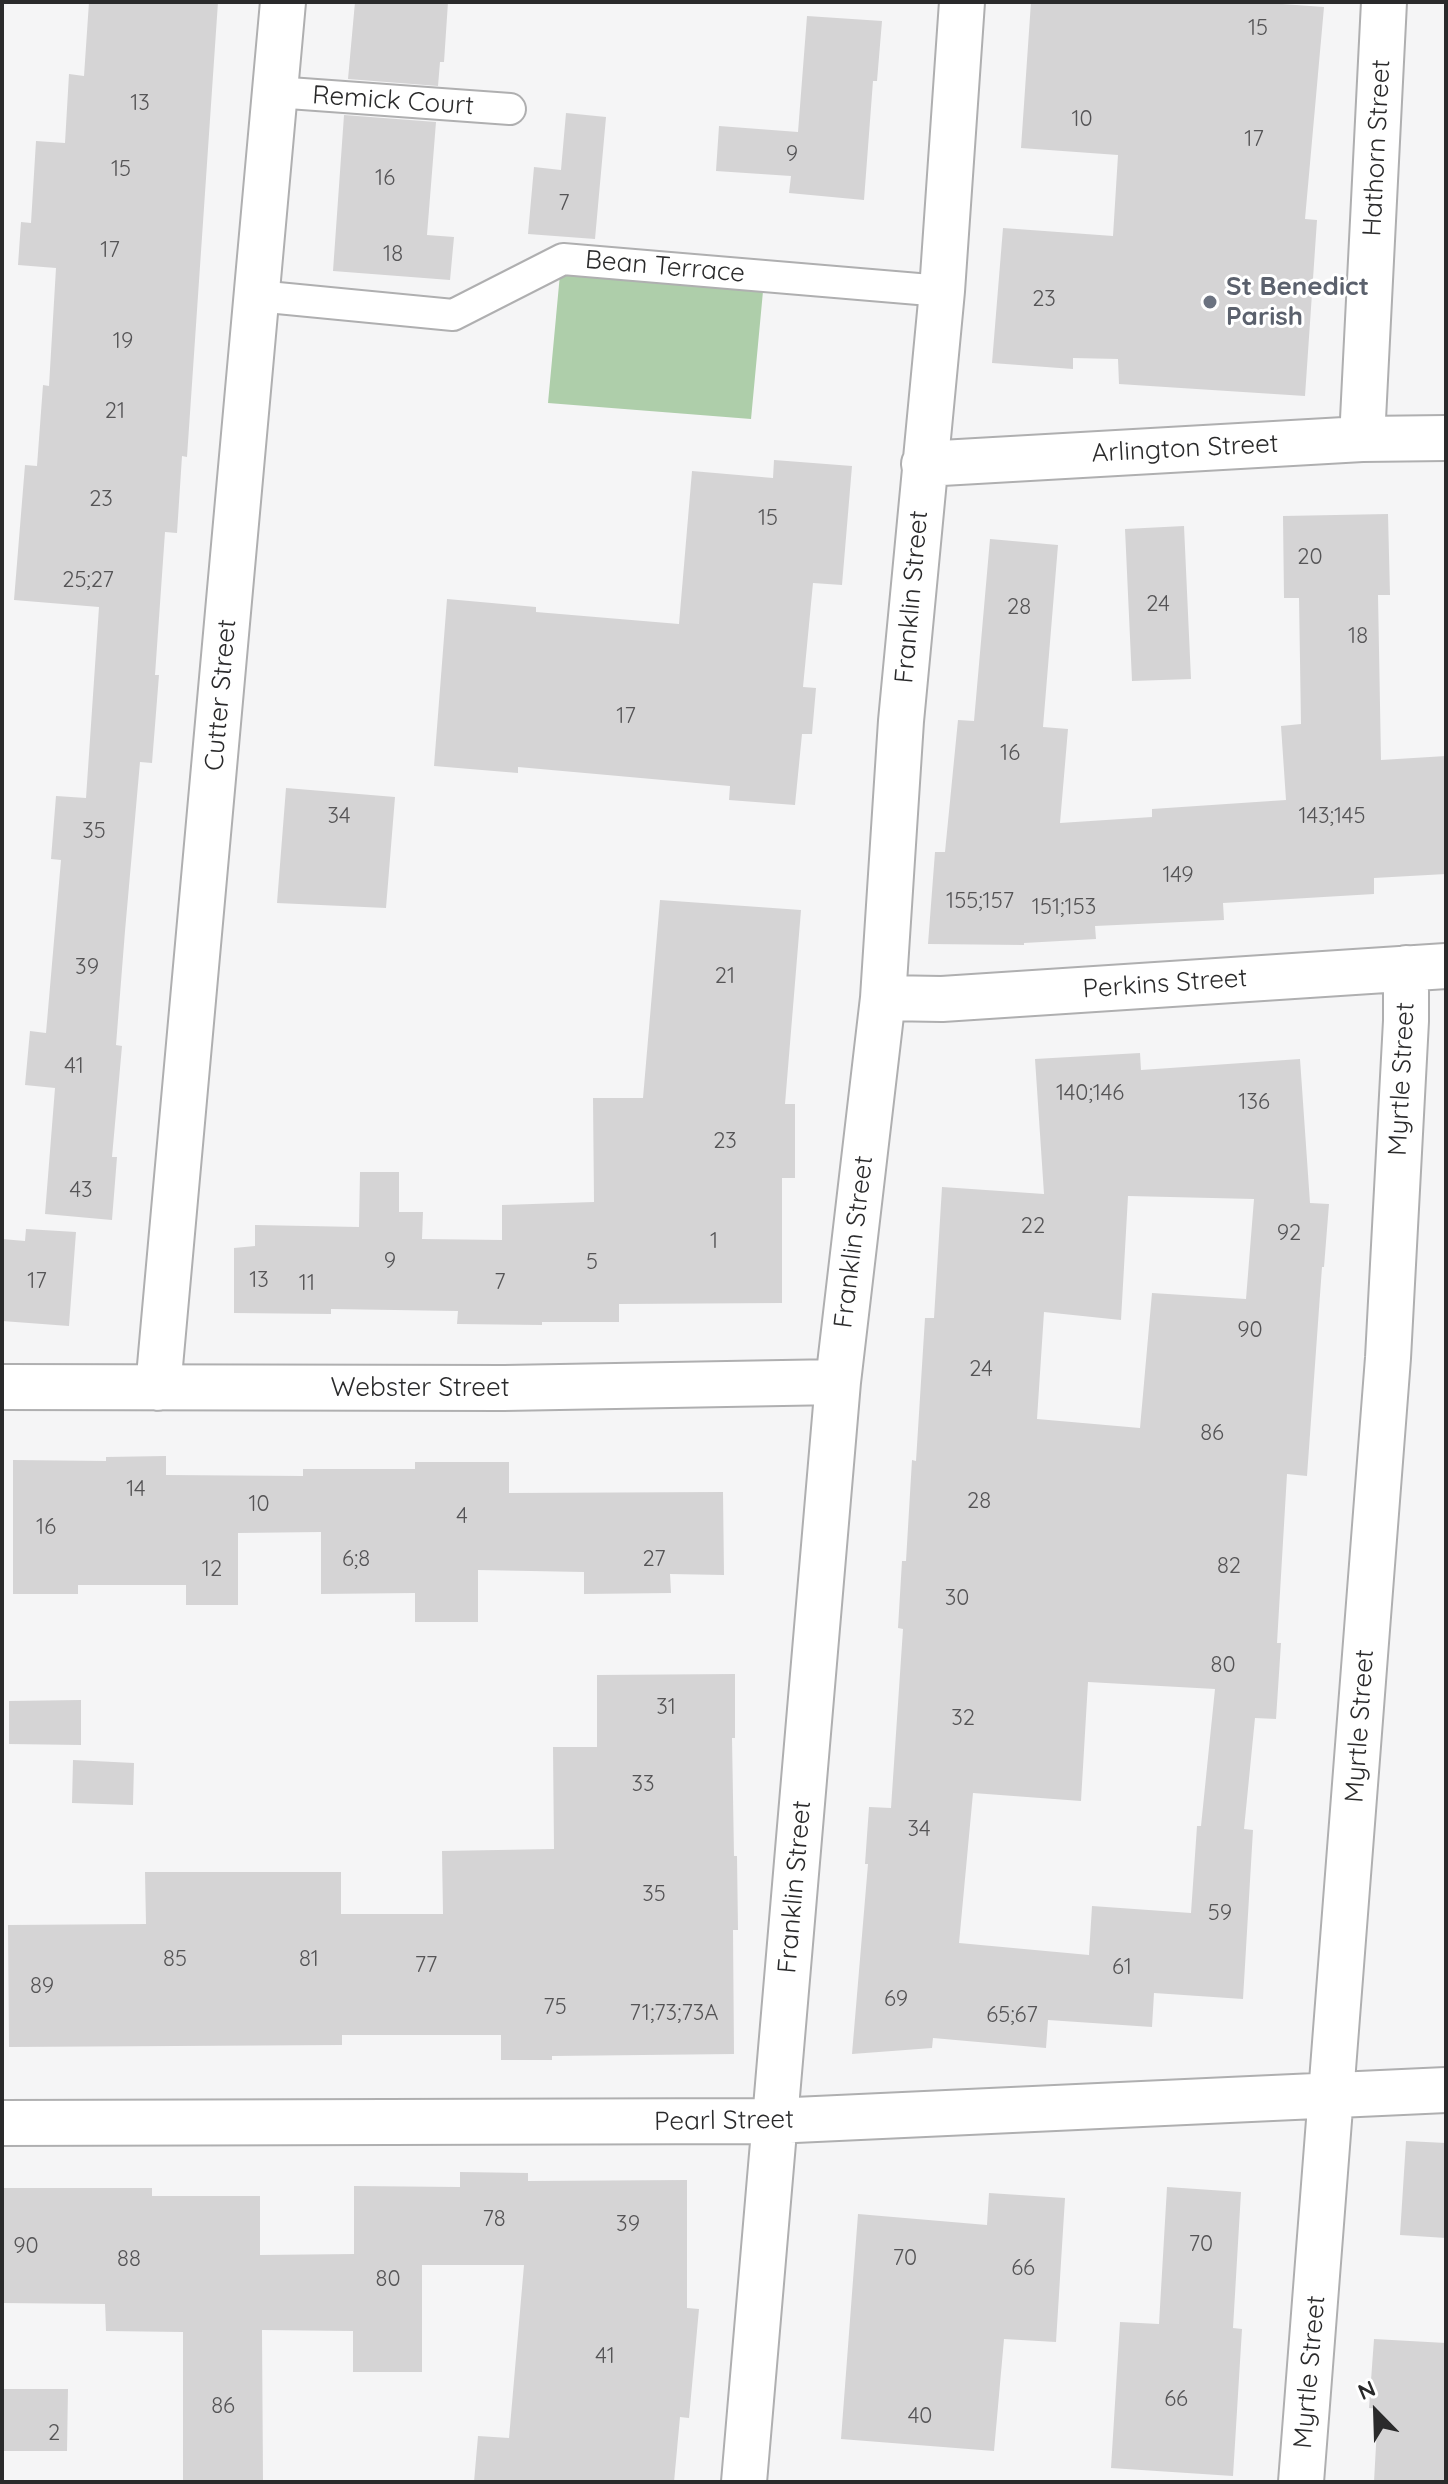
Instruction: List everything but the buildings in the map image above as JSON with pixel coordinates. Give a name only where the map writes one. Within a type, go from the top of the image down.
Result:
[{"type":"street","name":"Cutter Street","points":[[158,1388],[283,2]]},
{"type":"street","name":"Franklin Street","points":[[744,2482],[838,1382],[883,998],[901,721],[942,291],[962,2]]},
{"type":"street","name":"Hathorn Street","points":[[1362,439],[1384,2]]},
{"type":"street","name":"Arlington Street","points":[[924,464],[1362,439],[1446,438]]},
{"type":"street","name":"Perkins Street","points":[[883,998],[942,999],[1426,967]]},
{"type":"street","name":"Myrtle Street","points":[[1301,2482],[1388,1358],[1406,1021],[1426,967]]},
{"type":"street","name":"Webster Street","points":[[2,1387],[504,1388],[838,1382]]},
{"type":"street","name":"Pearl Street","points":[[2,2123],[773,2121],[1446,2090]]},
{"type":"lane","name":"Remick Court","points":[[275,92],[510,109]]},
{"type":"lane","name":"Bean Terrace","points":[[257,296],[453,315],[563,259],[942,291]]},
{"type":"green space","points":[[560,274],[763,291],[751,419],[548,403]]},
{"type":"place","name":"St Benedict Parish","points":[[1210,302]]}]
